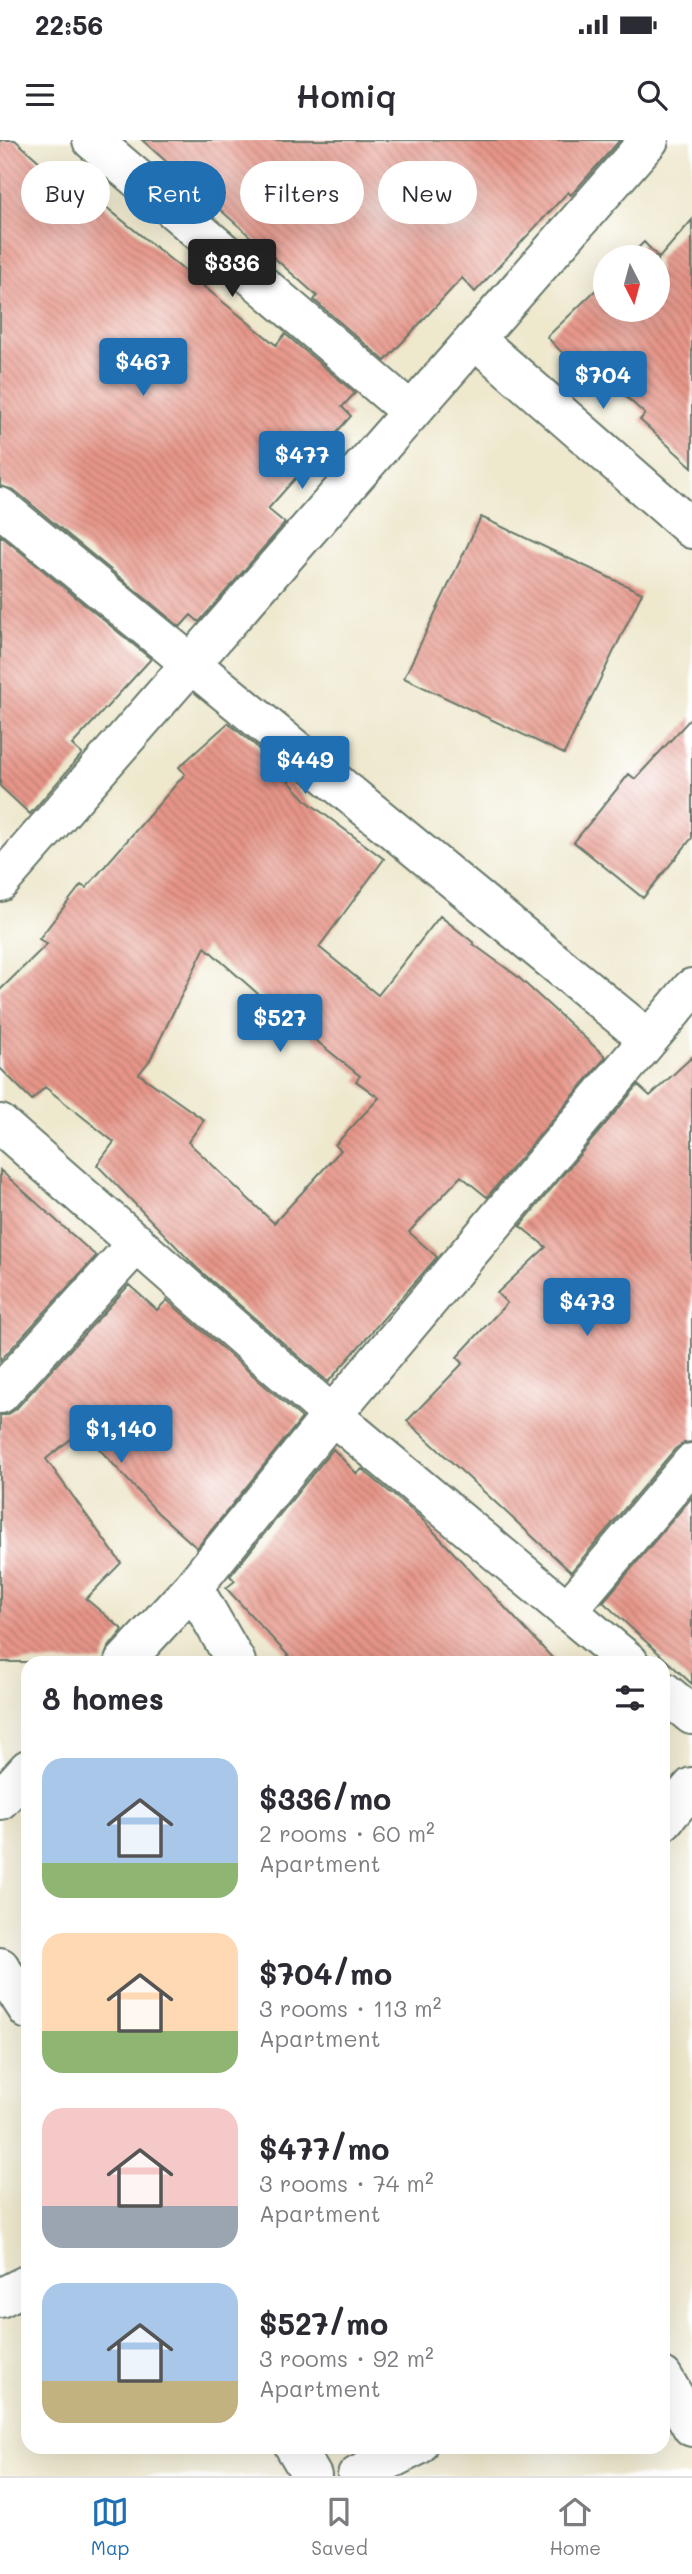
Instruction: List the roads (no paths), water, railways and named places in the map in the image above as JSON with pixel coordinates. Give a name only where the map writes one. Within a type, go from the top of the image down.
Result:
[{"type":"street","points":[[92,140],[411,412]]},
{"type":"street","points":[[0,882],[475,339],[638,144]]},
{"type":"street","points":[[475,339],[692,529]]},
{"type":"street","points":[[0,507],[648,1040]]},
{"type":"street","points":[[130,1656],[193,1587],[332,1415],[692,988]]},
{"type":"street","points":[[0,1124],[332,1415],[622,1656]]},
{"type":"street","points":[[0,1394],[137,1242]]},
{"type":"street","points":[[567,1611],[692,1464]]},
{"type":"street","points":[[193,1587],[233,1656]]},
{"type":"street","points":[[670,1697],[692,1715]]},
{"type":"street","points":[[0,1800],[21,1777]]},
{"type":"street","points":[[670,1813],[692,1787]]},
{"type":"street","points":[[0,1967],[21,1999]]},
{"type":"street","points":[[0,2298],[21,2288]]},
{"type":"street","points":[[670,2388],[690,2420]]},
{"type":"street","points":[[299,2454],[312,2476]]},
{"type":"street","points":[[357,2476],[400,2454]]}]
